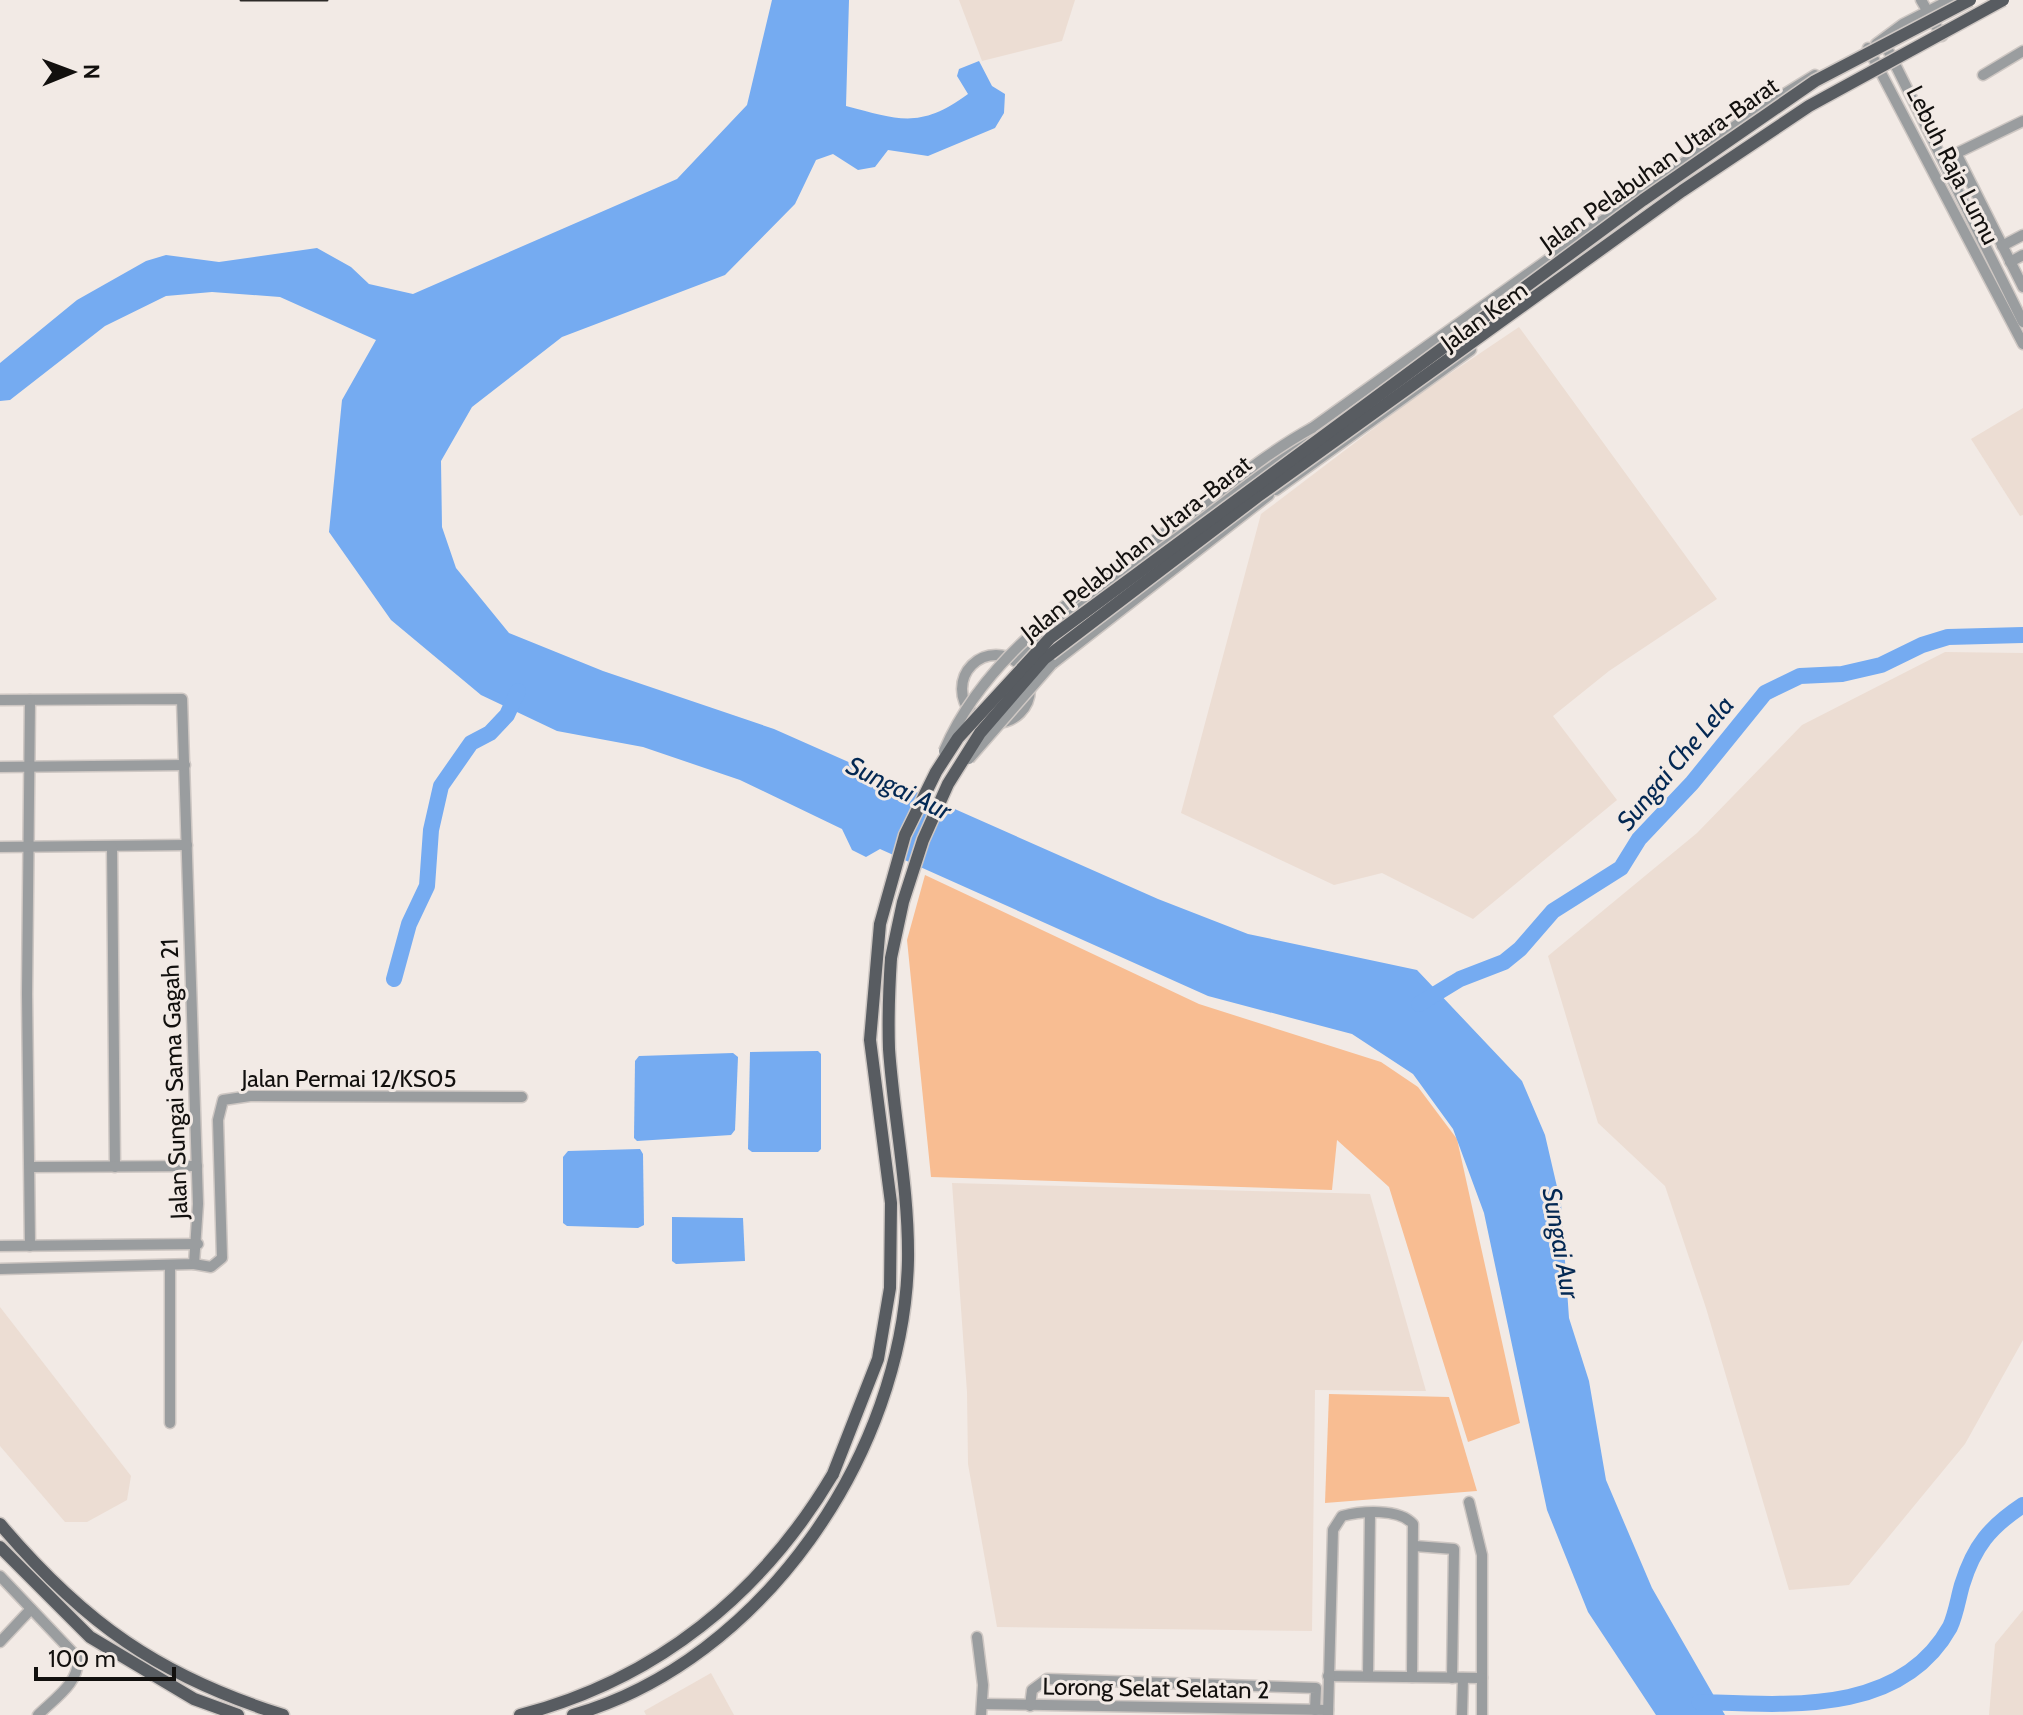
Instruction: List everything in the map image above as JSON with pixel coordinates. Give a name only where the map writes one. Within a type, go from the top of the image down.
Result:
[{"type":"main road","name":"Jalan Pelabuhan Utara-Barat","points":[[520,1715],[584,1695],[625,1677],[692,1635],[765,1570],[810,1514],[833,1474],[878,1359],[890,1288],[891,1203],[870,1040],[880,924],[905,835],[936,772],[966,728],[1030,656],[1149,562],[1697,162],[1815,81],[1970,0]]},
{"type":"main road","name":"Jalan Pelabuhan Utara-Barat","points":[[573,1715],[648,1682],[726,1628],[791,1564],[829,1514],[877,1418],[895,1355],[906,1297],[907,1213],[889,1050],[891,958],[903,902],[923,840],[948,784],[980,733],[1044,659],[1149,576],[1682,191],[1820,100],[2003,0]]},
{"type":"main road","points":[[0,1524],[61,1591],[139,1653],[204,1688],[283,1715]]},
{"type":"main road","points":[[0,1547],[90,1637],[167,1684],[238,1715]]},
{"type":"street","points":[[1921,0],[1942,36]]},
{"type":"street","name":"Jalan Kem","points":[[936,772],[962,715],[1028,636],[1193,511],[1749,116],[1812,76],[1883,40],[1950,0]]},
{"type":"street","name":"Jalan Kem","points":[[1028,679],[1091,625],[1756,146],[1822,102],[2013,0]]},
{"type":"street","name":"Lebuh Raja Lumu","points":[[1883,40],[2023,322]]},
{"type":"street","name":"Lebuh Raja Lumu","points":[[1868,48],[2023,344]]},
{"type":"street","points":[[1983,75],[2023,51]]},
{"type":"street","points":[[1931,166],[2023,121]]},
{"type":"street","points":[[1956,153],[2023,287]]},
{"type":"street","points":[[2002,246],[2023,235]]},
{"type":"street","points":[[2010,262],[2023,255]]},
{"type":"street","name":"Jalan Kem","points":[[1015,661],[1052,627],[1257,475],[1312,428]]},
{"type":"street","name":"Jalan Kem","points":[[948,784],[1016,701],[1052,664],[1269,495]]},
{"type":"street","points":[[995,655],[1015,661],[1028,679],[1028,701],[1014,718],[1004,722],[982,720],[966,705],[962,685],[977,661],[995,655]]},
{"type":"street","name":"Jalan Sungai Sama Gagah 21","points":[[30,700],[182,699],[197,1166],[198,1244],[194,1264]]},
{"type":"street","points":[[0,700],[30,700],[27,994],[30,1246]]},
{"type":"street","points":[[0,767],[185,765]]},
{"type":"street","points":[[0,847],[187,845]]},
{"type":"street","points":[[112,847],[115,1167]]},
{"type":"street","name":"Jalan Permai 12/KS05","points":[[194,1264],[211,1267],[222,1258],[218,1120],[223,1100],[250,1096],[522,1097]]},
{"type":"street","points":[[31,1167],[197,1166]]},
{"type":"street","points":[[0,1246],[198,1244]]},
{"type":"street","points":[[0,1269],[194,1264]]},
{"type":"street","points":[[170,1266],[170,1423]]},
{"type":"street","points":[[1469,1502],[1482,1555],[1482,1715]]},
{"type":"street","points":[[1368,1676],[1370,1513]]},
{"type":"street","points":[[1328,1713],[1333,1530],[1342,1516],[1370,1513],[1405,1516],[1413,1524],[1412,1677]]},
{"type":"street","points":[[1415,1546],[1454,1549],[1462,1715]]},
{"type":"street","points":[[0,1576],[77,1657],[79,1665],[74,1679],[38,1715]]},
{"type":"street","points":[[0,1642],[31,1609]]},
{"type":"street","points":[[977,1637],[982,1709]]},
{"type":"street","points":[[1328,1676],[1482,1678]]},
{"type":"street","points":[[1030,1706],[1032,1690],[1047,1679],[1316,1688],[1308,1712]]},
{"type":"street","name":"Lorong Selat Selatan 2","points":[[982,1709],[1009,1710],[1030,1706],[1081,1711],[1328,1713]]},
{"type":"shaded area","points":[[959,0],[1075,0],[1062,41],[982,61]]},
{"type":"shaded area","points":[[1519,327],[1717,599],[1609,671],[1553,716],[1617,800],[1473,919],[1382,873],[1334,885],[1181,813],[1261,514],[1415,397]]},
{"type":"shaded area","points":[[2023,408],[2023,515],[2020,516],[1971,439]]},
{"type":"shaded area","points":[[1945,652],[2023,653],[2023,1340],[1965,1444],[1849,1585],[1789,1590],[1706,1308],[1665,1186],[1598,1123],[1548,956],[1697,833],[1802,725]]},
{"type":"shaded area","points":[[925,875],[1199,1004],[1381,1062],[1418,1087],[1457,1139],[1520,1423],[1468,1442],[1389,1187],[1337,1140],[1332,1190],[931,1177],[907,940]]},
{"type":"shaded area","points":[[952,1183],[1370,1194],[1426,1391],[1315,1390],[1312,1631],[997,1627],[968,1464],[967,1392]]},
{"type":"shaded area","points":[[0,1307],[131,1476],[127,1500],[87,1522],[65,1522],[0,1446]]},
{"type":"shaded area","points":[[1329,1394],[1449,1397],[1477,1491],[1325,1503]]},
{"type":"shaded area","points":[[2023,1610],[2023,1715],[1989,1715],[1995,1644]]},
{"type":"shaded area","points":[[711,1673],[734,1715],[646,1715],[644,1711]]},
{"type":"water","name":"Sungai Aur","points":[[772,0],[849,0],[846,106],[896,118],[936,113],[968,94],[957,76],[959,69],[979,61],[992,86],[1005,94],[1004,113],[995,128],[928,156],[888,150],[875,167],[858,170],[833,154],[816,160],[795,204],[725,275],[562,337],[472,407],[441,461],[442,527],[456,568],[509,633],[603,671],[774,729],[1158,899],[1248,934],[1417,970],[1522,1081],[1545,1135],[1561,1204],[1569,1318],[1589,1381],[1606,1480],[1652,1588],[1725,1715],[1656,1715],[1588,1612],[1547,1510],[1484,1213],[1453,1129],[1413,1074],[1352,1034],[1208,996],[880,849],[866,857],[852,850],[842,829],[740,780],[643,747],[557,731],[481,695],[391,620],[329,532],[342,400],[376,340],[280,297],[212,292],[166,296],[105,326],[10,400],[0,401],[0,363],[77,300],[146,261],[166,255],[219,262],[317,248],[351,267],[369,284],[413,294],[677,179],[747,105]]},
{"type":"water","points":[[818,1051],[821,1054],[821,1149],[818,1152],[752,1152],[748,1149],[750,1052]]},
{"type":"water","points":[[733,1053],[738,1057],[735,1130],[731,1135],[637,1141],[634,1138],[635,1061],[639,1056]]},
{"type":"water","points":[[640,1149],[643,1154],[644,1225],[638,1228],[567,1226],[563,1223],[563,1157],[568,1151]]},
{"type":"water","points":[[672,1217],[743,1218],[745,1261],[676,1264],[672,1261]]},
{"type":"waterway","name":"Sungai Che Lela","points":[[1419,1004],[1460,979],[1504,962],[1520,949],[1553,911],[1621,868],[1639,839],[1692,783],[1765,693],[1800,676],[1842,674],[1881,665],[1922,645],[1948,637],[2023,635]]},
{"type":"waterway","points":[[394,979],[409,924],[427,886],[431,830],[441,786],[471,743],[490,733],[507,715],[518,691]]},
{"type":"waterway","points":[[1699,1702],[1770,1704],[1841,1699],[1873,1690],[1903,1676],[1929,1656],[1950,1627],[1962,1585],[1978,1548],[2001,1521],[2023,1505]]},
{"type":"railway","points":[[241,0],[327,0]]}]
